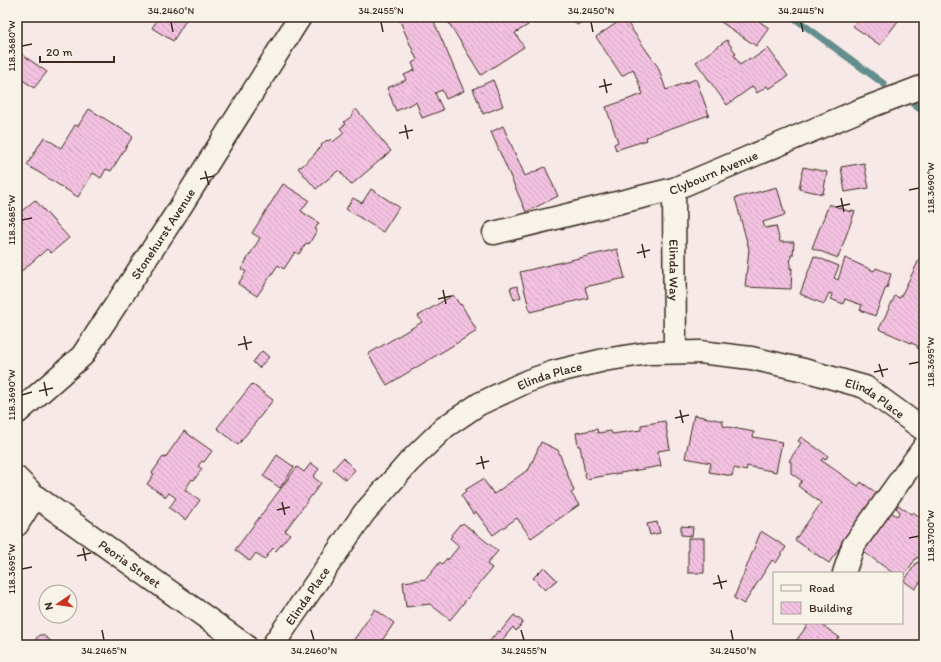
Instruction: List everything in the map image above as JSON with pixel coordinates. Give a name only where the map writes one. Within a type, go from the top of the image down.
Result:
[{"type":"street","name":"Stonehurst Avenue","points":[[17,413],[82,356],[181,206],[300,17]]},
{"type":"street","name":"Clybourn Avenue","points":[[494,233],[674,189],[858,111],[924,86]]},
{"type":"street","name":"Elinda Way","points":[[674,189],[675,351]]},
{"type":"street","name":"Elinda Place","points":[[273,645],[364,513],[409,462],[445,427],[479,404],[528,381],[554,372],[604,360],[675,351],[700,352],[751,358],[804,370],[865,387],[924,430]]},
{"type":"street","points":[[844,572],[853,546],[924,447]]},
{"type":"street","name":"Peoria Street","points":[[17,478],[35,496],[245,645]]},
{"type":"street","points":[[17,526],[35,496]]},
{"type":"building","points":[[159,17],[188,17],[173,41],[152,28]]},
{"type":"building","points":[[404,17],[432,17],[464,91],[446,99],[442,90],[435,93],[443,110],[422,118],[416,102],[396,111],[387,88],[406,80],[404,75],[415,70],[412,63],[417,60],[399,19]]},
{"type":"building","points":[[459,17],[523,17],[528,25],[515,33],[524,47],[481,75],[449,23]]},
{"type":"building","points":[[571,17],[589,17],[577,25]]},
{"type":"building","points":[[721,17],[753,17],[769,28],[756,46],[721,22],[723,18]]},
{"type":"building","points":[[859,17],[901,17],[880,45],[853,26]]},
{"type":"building","points":[[624,18],[658,67],[666,90],[696,79],[709,115],[646,137],[647,140],[616,150],[614,144],[618,142],[606,107],[643,94],[633,69],[622,76],[596,37]]},
{"type":"building","points":[[727,40],[736,54],[734,55],[740,65],[750,58],[751,60],[768,48],[788,76],[769,89],[767,86],[757,93],[753,86],[727,105],[696,62]]},
{"type":"building","points":[[17,51],[47,72],[34,88],[17,76]]},
{"type":"building","points":[[493,80],[503,106],[483,114],[473,89]]},
{"type":"building","points":[[89,109],[133,136],[111,171],[106,169],[101,178],[93,173],[78,197],[27,165],[44,137],[61,148],[75,125],[78,126]]},
{"type":"building","points":[[356,109],[391,151],[351,185],[339,170],[316,189],[298,168],[315,154],[322,146],[321,145],[327,140],[328,141],[331,139],[333,142],[344,133],[340,128],[346,124],[344,122],[353,115],[352,113]]},
{"type":"building","points":[[503,126],[525,176],[545,167],[558,196],[526,212],[491,132]]},
{"type":"building","points":[[864,163],[869,188],[845,192],[841,167]]},
{"type":"building","points":[[803,167],[827,172],[823,194],[799,189]]},
{"type":"building","points":[[283,184],[309,200],[301,211],[319,223],[315,229],[317,230],[309,244],[306,243],[299,254],[295,252],[284,269],[278,265],[257,296],[238,284],[246,272],[241,269],[260,238],[252,233]]},
{"type":"building","points":[[924,186],[924,199],[920,197]]},
{"type":"building","points":[[777,187],[785,215],[763,222],[765,228],[776,226],[780,242],[794,242],[790,269],[792,268],[791,289],[745,287],[749,249],[735,198]]},
{"type":"building","points":[[371,189],[399,207],[383,232],[346,209],[353,198],[362,203]]},
{"type":"building","points":[[17,191],[22,197],[17,201]]},
{"type":"building","points":[[35,200],[69,238],[51,253],[47,249],[17,275],[17,215]]},
{"type":"building","points":[[829,204],[851,212],[851,210],[855,211],[838,258],[812,248]]},
{"type":"building","points":[[617,249],[625,278],[585,287],[588,298],[530,312],[520,272]]},
{"type":"building","points":[[924,250],[924,351],[917,348],[918,346],[879,329],[895,296],[900,298]]},
{"type":"building","points":[[814,256],[839,266],[834,278],[838,280],[845,258],[874,271],[876,268],[891,274],[887,288],[886,287],[875,316],[860,310],[862,305],[845,299],[843,304],[831,299],[832,294],[829,293],[824,304],[800,294]]},
{"type":"building","points":[[517,286],[521,297],[514,300],[510,288]]},
{"type":"building","points":[[453,295],[460,305],[461,304],[477,331],[387,385],[368,354],[422,322],[418,316]]},
{"type":"building","points":[[262,351],[269,357],[259,368],[253,362]]},
{"type":"building","points":[[252,384],[273,400],[238,445],[217,428]]},
{"type":"building","points":[[694,415],[723,421],[723,426],[754,432],[753,437],[782,442],[776,472],[747,466],[746,471],[734,468],[732,476],[709,472],[711,463],[685,458]]},
{"type":"building","points":[[665,421],[670,449],[658,451],[661,466],[586,479],[576,433],[597,429],[598,433],[611,431],[612,434],[641,430],[641,425]]},
{"type":"building","points":[[184,431],[212,451],[204,462],[202,461],[198,466],[202,469],[194,480],[192,479],[185,490],[200,500],[186,520],[169,508],[176,498],[169,493],[166,497],[147,484],[154,474],[152,473],[163,457],[165,458]]},
{"type":"building","points":[[801,437],[828,456],[825,460],[823,458],[821,460],[858,486],[861,482],[881,496],[875,497],[829,563],[795,540],[821,503],[798,486],[802,481],[791,473],[791,462],[789,461],[801,443],[798,441]]},
{"type":"building","points":[[541,442],[558,450],[574,491],[571,493],[579,505],[531,538],[517,518],[493,535],[476,512],[473,514],[461,495],[466,491],[465,490],[483,479],[494,494],[529,469]]},
{"type":"building","points":[[277,455],[294,467],[280,488],[263,476]]},
{"type":"building","points":[[343,458],[355,470],[346,480],[333,469]]},
{"type":"building","points":[[311,463],[319,469],[313,477],[321,483],[285,531],[290,534],[276,551],[273,548],[264,560],[256,553],[250,561],[235,550],[297,467],[304,472]]},
{"type":"building","points":[[898,505],[911,514],[913,512],[924,520],[924,529],[920,535],[924,538],[924,562],[917,557],[903,577],[903,572],[892,572],[857,547],[885,508],[897,516],[900,512],[896,508]]},
{"type":"building","points":[[657,522],[660,533],[650,535],[647,524]]},
{"type":"building","points":[[463,523],[498,551],[487,564],[492,568],[450,620],[430,604],[406,607],[403,582],[426,579],[440,562],[442,564],[447,558],[448,560],[459,546],[450,538],[452,536],[451,535],[460,524],[461,525]]},
{"type":"building","points":[[681,526],[693,527],[692,536],[681,535]]},
{"type":"building","points":[[761,531],[786,547],[776,563],[772,560],[744,604],[734,598]]},
{"type":"building","points":[[688,538],[704,538],[704,573],[688,573]]},
{"type":"building","points":[[917,562],[924,567],[924,577],[915,589],[904,581]]},
{"type":"building","points":[[544,567],[557,580],[545,590],[533,578]]},
{"type":"building","points":[[375,609],[394,623],[381,642],[385,645],[352,645],[351,644]]},
{"type":"building","points":[[514,615],[523,622],[516,631],[513,627],[498,645],[493,645],[489,642],[498,631],[500,632]]},
{"type":"building","points":[[808,624],[820,624],[839,637],[833,645],[793,645]]},
{"type":"building","points":[[39,635],[43,635],[56,645],[31,645]]},
{"type":"waterway","points":[[793,17],[884,84]]},
{"type":"waterway","points":[[912,103],[924,112]]}]
